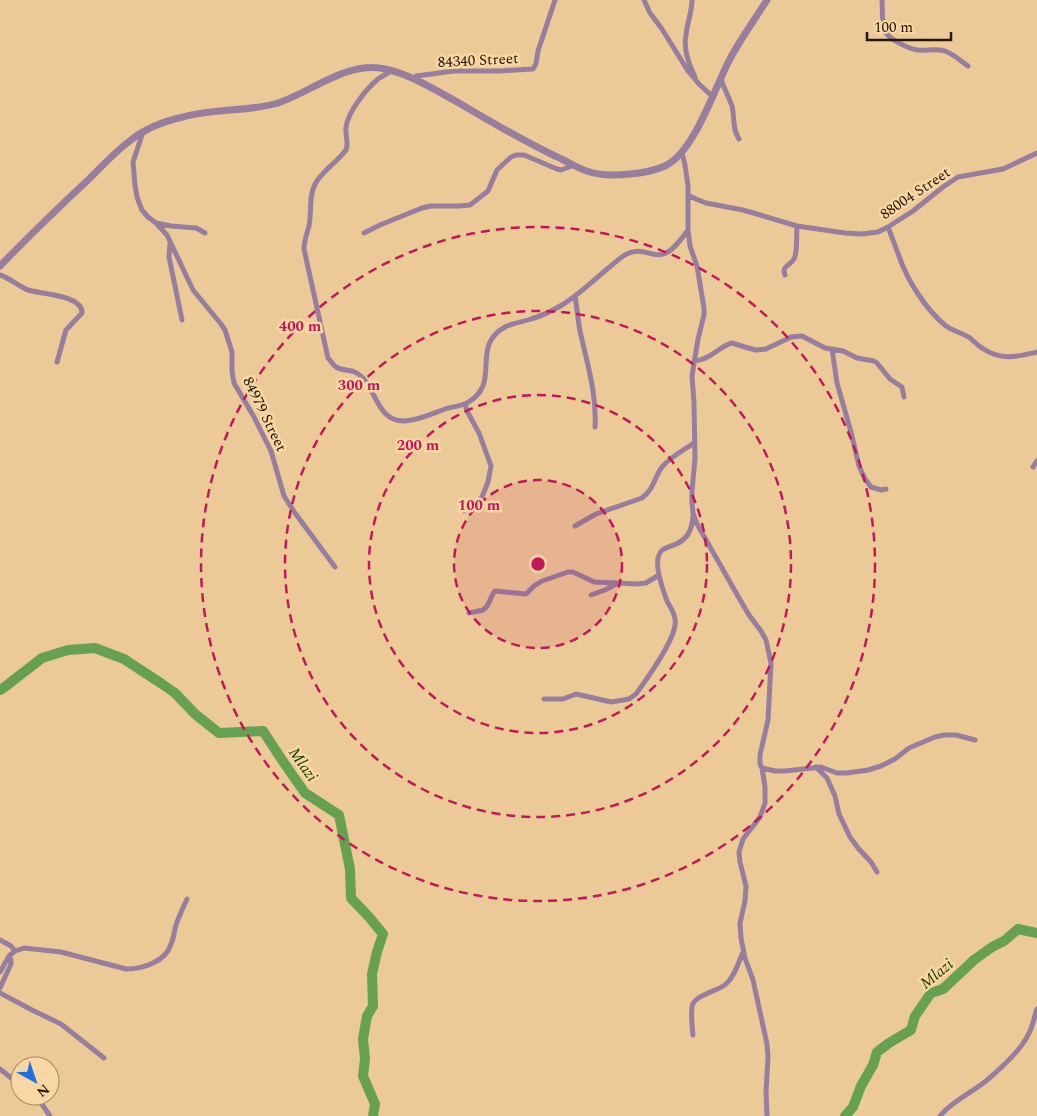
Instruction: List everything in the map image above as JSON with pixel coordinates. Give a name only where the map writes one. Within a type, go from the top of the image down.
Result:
[{"type":"street","name":"84340 Street","points":[[412,79],[416,76],[454,71],[533,69],[555,0]]},
{"type":"street","points":[[644,0],[650,13],[662,29],[678,57],[699,84],[712,96]]},
{"type":"street","points":[[692,0],[691,15],[685,36],[686,48],[692,70],[699,84]]},
{"type":"street","points":[[0,266],[107,161],[131,140],[144,132],[167,122],[200,113],[277,103],[356,69],[383,68],[412,79],[527,142],[590,172],[608,175],[636,173],[666,166],[682,153],[691,140],[731,57],[767,0]]},
{"type":"street","points":[[882,0],[884,31],[890,38],[914,50],[932,49],[945,51],[968,66]]},
{"type":"street","points":[[392,71],[378,79],[358,102],[347,120],[348,147],[321,176],[311,192],[311,215],[304,239],[304,249],[328,358],[334,366],[344,370],[355,371],[362,377],[368,384],[384,414],[389,418],[400,421],[411,420],[465,404],[482,389],[486,369],[486,350],[490,340],[496,334],[505,327],[532,319],[550,311],[575,296],[627,254],[643,250],[664,254],[688,230]]},
{"type":"street","points":[[720,80],[729,97],[735,130],[739,139]]},
{"type":"street","name":"84979 Street","points":[[144,132],[133,162],[137,197],[140,205],[167,236],[193,290],[225,330],[232,352],[234,383],[268,443],[284,496],[335,567]]},
{"type":"street","points":[[544,698],[563,699],[576,694],[611,702],[629,699],[636,694],[666,648],[676,623],[659,575],[658,561],[659,554],[664,549],[680,542],[692,529],[692,491],[695,459],[692,376],[704,315],[697,266],[690,246],[686,170],[682,153]]},
{"type":"street","name":"88004 Street","points":[[688,195],[706,203],[743,210],[797,226],[862,234],[878,232],[888,227],[958,178],[1003,169],[1037,153]]},
{"type":"street","points":[[364,232],[422,208],[470,205],[488,191],[497,170],[511,157],[516,155],[524,154],[561,170],[574,165]]},
{"type":"street","points":[[156,223],[196,228],[205,233]]},
{"type":"street","points":[[785,276],[784,270],[794,258],[796,251],[797,226]]},
{"type":"street","points":[[888,227],[899,257],[923,302],[944,324],[969,338],[983,349],[1003,357],[1037,352]]},
{"type":"street","points":[[170,242],[168,257],[182,320]]},
{"type":"street","points":[[0,274],[28,290],[63,297],[78,304],[83,310],[82,314],[66,330],[57,362]]},
{"type":"street","points":[[575,296],[592,384],[595,427]]},
{"type":"street","points":[[694,360],[707,358],[732,342],[756,350],[766,349],[791,337],[802,336],[825,348],[843,351],[857,358],[874,361],[890,379],[902,387],[904,397]]},
{"type":"street","points":[[832,350],[837,383],[859,466],[865,479],[871,486],[881,490],[886,489]]},
{"type":"street","points":[[464,511],[482,497],[488,482],[491,466],[479,433],[465,404]]},
{"type":"street","points":[[575,526],[596,514],[642,498],[651,489],[660,470],[667,462],[694,443]]},
{"type":"street","points":[[1034,467],[1037,461]]},
{"type":"street","points":[[693,513],[739,598],[766,640],[771,662],[767,727],[760,755],[765,787],[765,803],[763,811],[746,835],[740,848],[740,862],[746,886],[740,929],[743,952],[753,980],[768,1044],[766,1116]]},
{"type":"street","points":[[469,613],[484,609],[495,591],[526,594],[538,583],[563,573],[573,572],[599,583],[637,584],[646,583],[659,575]]},
{"type":"street","points":[[591,595],[618,583]]},
{"type":"street","points":[[762,768],[786,771],[816,767],[840,774],[868,770],[889,762],[908,748],[935,737],[956,735],[975,740]]},
{"type":"street","points":[[816,767],[827,778],[839,814],[850,837],[877,872]]},
{"type":"street","points":[[0,972],[9,956],[15,951],[24,948],[61,952],[126,969],[142,967],[162,958],[168,952],[187,899]]},
{"type":"street","points":[[0,940],[11,946],[15,951]]},
{"type":"street","points":[[693,1035],[692,1007],[694,1001],[696,998],[718,990],[725,985],[733,976],[743,952]]},
{"type":"street","points":[[0,988],[11,964],[9,956]]},
{"type":"street","points":[[0,993],[61,1024],[104,1058]]},
{"type":"street","points":[[940,1116],[952,1104],[987,1080],[1009,1059],[1028,1035],[1037,1009]]},
{"type":"street","points":[[0,1069],[10,1077]]},
{"type":"waterway","name":"Mlazi","points":[[0,690],[42,658],[68,650],[95,648],[124,659],[162,684],[175,693],[195,714],[219,733],[263,731],[305,793],[339,815],[350,869],[351,898],[383,934],[372,974],[373,1006],[367,1016],[363,1039],[365,1059],[363,1076],[375,1104],[373,1116]]},
{"type":"waterway","name":"Mlazi","points":[[845,1116],[853,1107],[861,1086],[873,1065],[877,1052],[911,1030],[915,1016],[931,993],[943,989],[974,960],[1004,941],[1018,929],[1037,933]]}]
